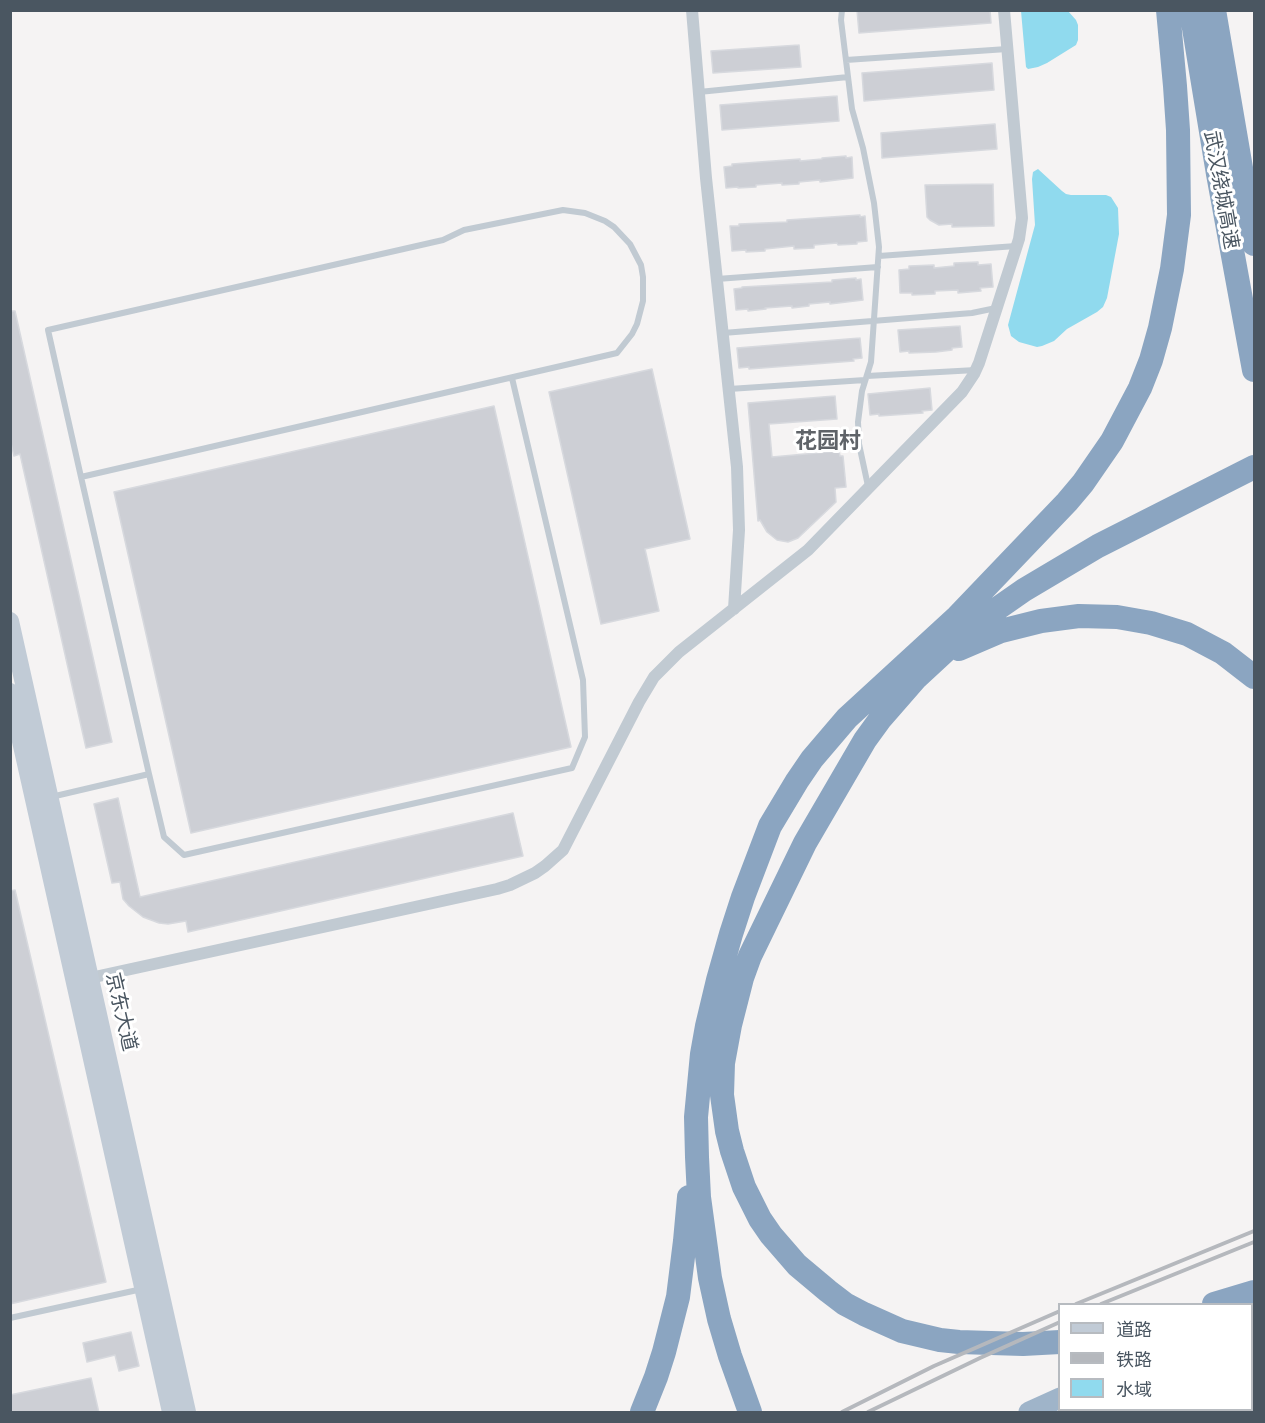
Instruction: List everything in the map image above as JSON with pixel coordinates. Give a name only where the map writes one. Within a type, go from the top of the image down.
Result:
[{"type":"highway","points":[[642,1413],[664,1352],[678,1297],[702,1054],[707,1026],[743,897],[770,826],[787,795],[807,766],[847,718],[957,617],[1050,521],[1083,483],[1103,455],[1126,415],[1151,360],[1167,295],[1179,215],[1177,119],[1168,10]]},
{"type":"highway","name":"武汉绕城高速","points":[[1191,10],[1254,370]]},
{"type":"highway","name":"武汉绕城高速","points":[[1214,10],[1254,244]]},
{"type":"highway","points":[[957,617],[1052,557],[1254,453]]},
{"type":"highway","points":[[766,1413],[733,1315],[718,1236],[713,1186],[711,1117],[735,1002],[750,956],[805,843],[865,740],[886,711],[948,648],[991,613],[1042,579],[1098,546],[1254,467]]},
{"type":"highway","points":[[915,679],[963,647],[1001,631],[1060,618],[1098,616],[1143,621],[1187,634],[1223,653],[1254,676]]},
{"type":"highway","points":[[723,1062],[722,1095],[727,1131],[748,1196],[760,1219],[783,1250],[828,1291],[845,1304],[884,1324],[921,1336],[940,1340],[991,1344],[1058,1342]]},
{"type":"highway","points":[[696,1117],[699,1197],[711,1278],[719,1318],[750,1413]]},
{"type":"highway","points":[[1221,1303],[1254,1293]]},
{"type":"highway","points":[[1029,1413],[1058,1398]]},
{"type":"main road","name":"京东大道","points":[[10,621],[187,1413]]},
{"type":"main road","name":"京东大道","points":[[10,692],[20,749],[171,1413]]},
{"type":"street","points":[[692,10],[706,178],[737,467],[739,530],[734,609]]},
{"type":"street","points":[[90,978],[497,889],[535,873],[563,850],[654,677],[679,652],[808,550],[962,392],[976,370],[1021,230],[1022,206],[1005,10]]},
{"type":"lane","points":[[842,10],[841,20],[852,109],[863,148],[874,203],[879,248],[871,362],[862,391],[857,432],[869,487]]},
{"type":"lane","points":[[846,60],[1008,49]]},
{"type":"lane","points":[[699,92],[848,77]]},
{"type":"lane","points":[[81,477],[617,353],[637,324],[644,289],[641,265],[630,244],[605,221],[585,213],[563,210],[464,230],[443,240],[48,330],[81,477],[164,837],[184,855],[572,768],[585,737],[583,680],[512,378]]},
{"type":"lane","points":[[879,256],[1016,246]]},
{"type":"lane","points":[[717,279],[878,267]]},
{"type":"lane","points":[[723,333],[972,314],[996,308]]},
{"type":"lane","points":[[729,389],[976,370]]},
{"type":"lane","points":[[50,797],[149,774]]},
{"type":"lane","points":[[10,1318],[144,1288]]},
{"type":"water","points":[[1021,11],[1068,11],[1078,25],[1076,45],[1047,63],[1028,69]]},
{"type":"water","points":[[1038,169],[1066,194],[1111,197],[1118,208],[1119,234],[1107,298],[1103,307],[1067,329],[1054,341],[1037,347],[1019,342],[1011,336],[1008,325],[1035,225],[1032,179],[1033,172]]},
{"type":"building","points":[[857,10],[990,10],[991,23],[859,33]]},
{"type":"building","points":[[799,45],[801,67],[713,73],[711,51]]},
{"type":"building","points":[[992,63],[994,90],[864,101],[862,73]]},
{"type":"building","points":[[837,96],[839,121],[722,130],[720,105]]},
{"type":"building","points":[[995,124],[997,149],[882,158],[881,133]]},
{"type":"building","points":[[846,156],[846,158],[852,157],[853,178],[726,188],[724,167],[732,166],[732,164]]},
{"type":"building","points":[[993,184],[994,226],[952,227],[952,224],[939,225],[927,217],[925,185]]},
{"type":"building","points":[[860,215],[860,217],[865,216],[867,241],[857,242],[857,244],[838,245],[837,243],[814,245],[814,248],[794,249],[794,246],[765,249],[765,251],[732,251],[730,226]]},
{"type":"building","points":[[978,262],[978,265],[991,264],[993,287],[980,288],[981,291],[958,293],[958,290],[935,291],[935,294],[900,293],[899,270],[909,269],[909,266],[934,265],[934,268],[954,266],[954,263]]},
{"type":"building","points":[[856,278],[856,280],[861,279],[863,300],[809,304],[809,306],[792,308],[792,306],[748,311],[748,309],[736,310],[734,289],[832,282],[832,280]]},
{"type":"building","points":[[10,311],[15,311],[112,742],[86,748],[20,454],[14,456],[10,439]]},
{"type":"building","points":[[960,326],[962,347],[936,352],[900,352],[898,330]]},
{"type":"building","points":[[860,338],[862,358],[853,359],[854,361],[739,368],[737,348]]},
{"type":"building","points":[[652,369],[690,539],[645,549],[659,611],[601,624],[549,392]]},
{"type":"building","points":[[930,388],[932,410],[922,411],[923,413],[870,415],[868,394]]},
{"type":"building","points":[[835,396],[837,419],[769,424],[772,457],[839,451],[840,456],[843,456],[846,487],[835,488],[836,502],[798,538],[788,542],[777,540],[767,532],[760,520],[758,521],[748,403]]},
{"type":"building","points":[[494,406],[571,747],[191,833],[114,492]]},
{"type":"building","points":[[118,798],[140,897],[513,813],[523,856],[188,932],[186,921],[168,924],[143,917],[123,899],[120,882],[112,883],[94,804]]},
{"type":"building","points":[[15,890],[106,1282],[10,1304],[10,891]]},
{"type":"building","points":[[131,1332],[139,1366],[119,1371],[115,1355],[87,1362],[83,1343]]},
{"type":"building","points":[[91,1378],[99,1413],[10,1413],[10,1395]]},
{"type":"railway","points":[[1078,1303],[1254,1231]]},
{"type":"railway","points":[[1103,1303],[1254,1242]]},
{"type":"railway","points":[[842,1412],[934,1366],[1058,1312]]},
{"type":"railway","points":[[868,1412],[1058,1323]]},
{"type":"district","name":"花园村","points":[[828,442]]}]
